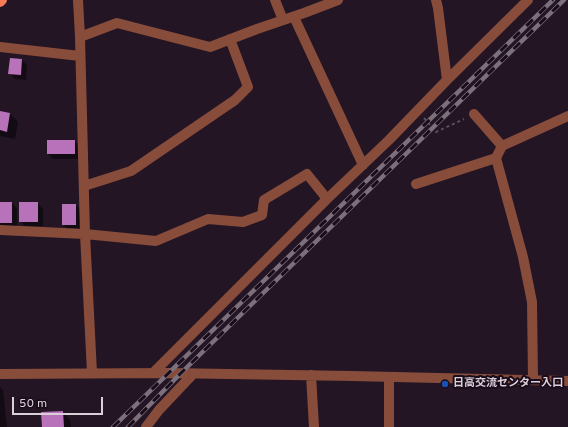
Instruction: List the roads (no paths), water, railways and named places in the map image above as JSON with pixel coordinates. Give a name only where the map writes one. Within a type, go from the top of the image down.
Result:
[{"type":"street","points":[[78,0],[85,234],[92,373]]},
{"type":"street","points":[[275,0],[283,20]]},
{"type":"street","points":[[80,37],[118,23],[210,47],[338,0]]},
{"type":"street","points":[[436,0],[447,80]]},
{"type":"street","points":[[153,373],[389,140],[528,0]]},
{"type":"street","points":[[294,16],[363,165]]},
{"type":"street","points":[[84,186],[131,171],[235,100],[248,87],[230,39]]},
{"type":"street","points":[[0,48],[80,56]]},
{"type":"street","points":[[474,114],[502,146]]},
{"type":"street","points":[[533,379],[532,302],[523,257],[496,158],[502,146],[568,116]]},
{"type":"street","points":[[416,184],[496,158]]},
{"type":"street","points":[[0,230],[85,234],[156,241],[208,219],[243,222],[262,214],[264,200],[307,174],[327,200]]},
{"type":"street","points":[[0,374],[153,373],[389,376],[568,381]]},
{"type":"street","points":[[146,427],[159,410],[193,374]]},
{"type":"street","points":[[311,376],[314,427]]},
{"type":"street","points":[[389,376],[389,427]]},
{"type":"railway","points":[[113,427],[553,0]]},
{"type":"railway","points":[[128,427],[180,374],[564,0]]},
{"type":"place","name":"日高交流センター入口","points":[[445,384]]}]
